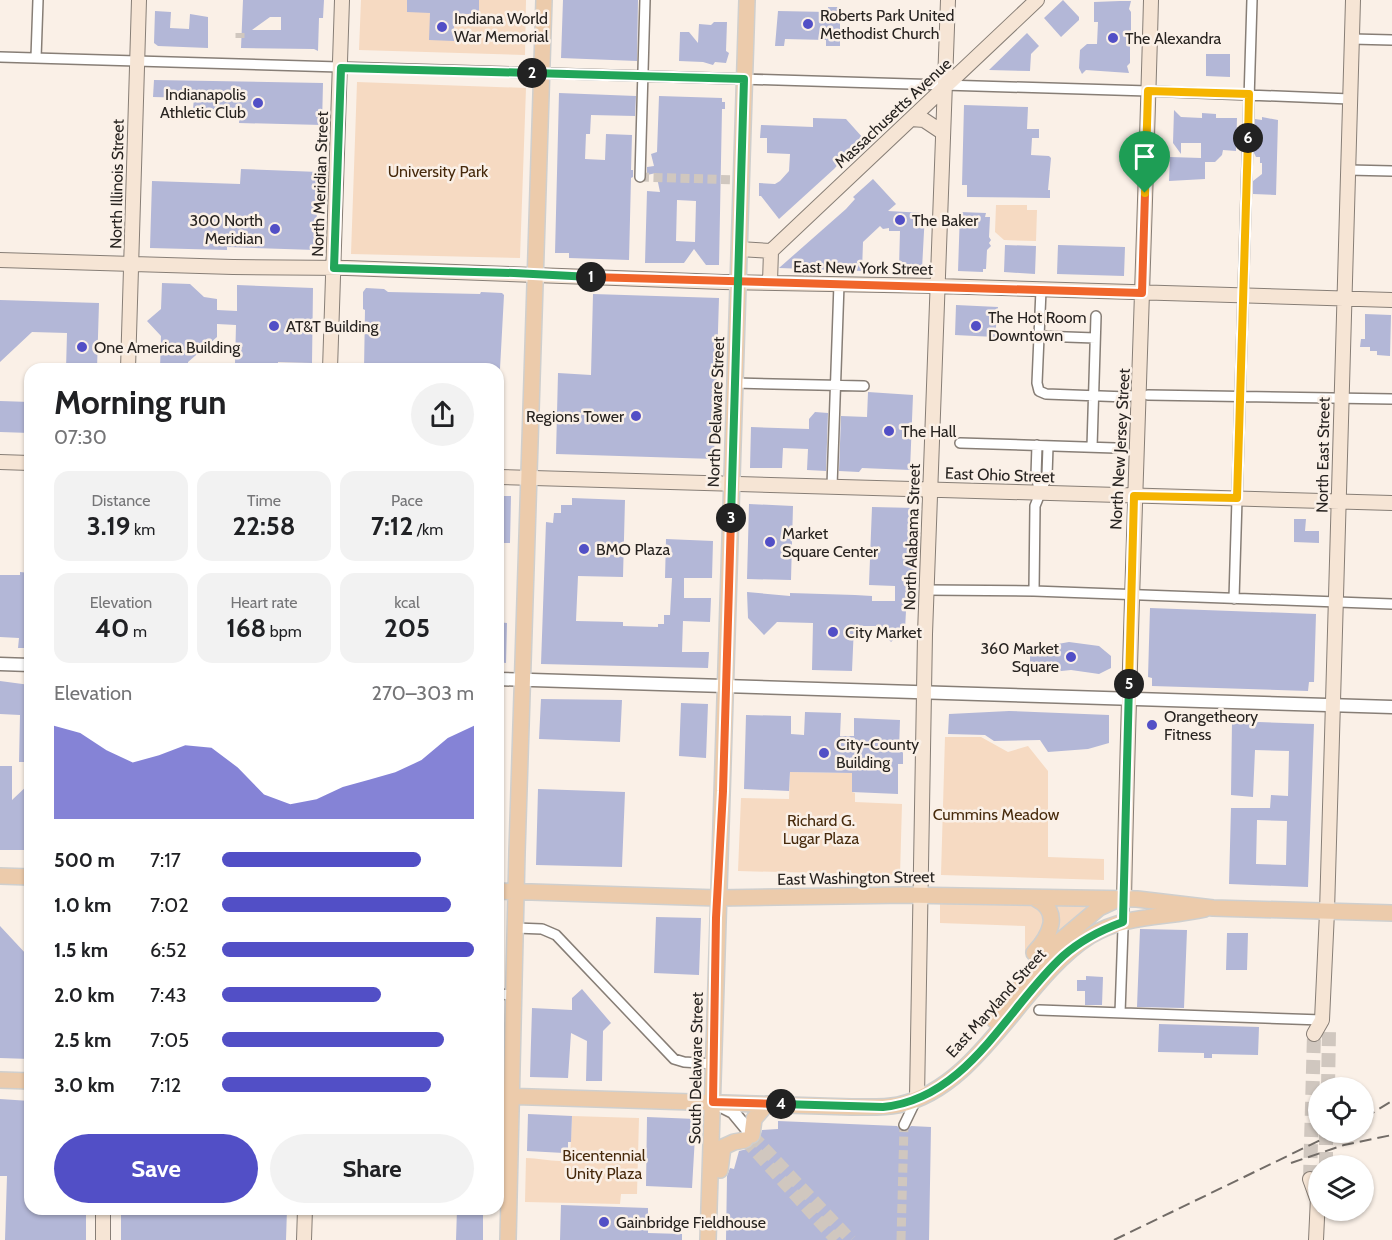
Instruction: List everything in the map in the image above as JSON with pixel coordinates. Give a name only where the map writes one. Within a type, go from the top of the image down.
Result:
[{"type":"main road","name":"North Illinois Street","points":[[128,363],[139,0]]},
{"type":"main road","name":"North Meridian Street","points":[[330,363],[342,0]]},
{"type":"main road","points":[[504,1146],[505,1096],[514,995],[544,0]]},
{"type":"main road","name":"North Delaware Street","points":[[718,898],[747,0]]},
{"type":"main road","name":"North Alabama Street","points":[[917,1098],[927,590],[948,0]]},
{"type":"main road","name":"Massachusetts Avenue","points":[[771,250],[1037,0]]},
{"type":"main road","name":"North New Jersey Street","points":[[1124,900],[1134,496],[1144,394],[1142,293],[1151,0]]},
{"type":"main road","name":"North East Street","points":[[1326,1025],[1340,398],[1353,0]]},
{"type":"main road","points":[[911,118],[924,120],[942,132]]},
{"type":"main road","points":[[739,249],[771,250],[770,282]]},
{"type":"main road","name":"East New York Street","points":[[0,260],[1392,300]]},
{"type":"main road","points":[[0,462],[24,463]]},
{"type":"main road","name":"East Ohio Street","points":[[504,477],[1392,503]]},
{"type":"main road","points":[[0,876],[24,877]]},
{"type":"main road","name":"East Washington Street","points":[[504,891],[718,898],[920,895],[1124,900],[1183,903],[1213,908],[1392,913]]},
{"type":"main road","name":"South Delaware Street","points":[[708,1239],[718,898]]},
{"type":"main road","points":[[992,1021],[996,1008],[1050,931],[1049,913],[1042,902],[1036,898]]},
{"type":"main road","points":[[968,1064],[992,1021],[1048,951],[1099,908],[1111,901],[1124,900]]},
{"type":"main road","name":"East Washington Street","points":[[1123,922],[1213,908]]},
{"type":"main road","name":"East Maryland Street","points":[[505,1096],[896,1106],[937,1088],[968,1064],[1063,957],[1093,935],[1123,922]]},
{"type":"main road","points":[[1314,1034],[1326,1025]]},
{"type":"main road","points":[[0,1080],[24,1081]]},
{"type":"main road","points":[[708,1239],[718,1191],[721,1151],[731,1143],[748,1137],[753,1121],[767,1104]]},
{"type":"main road","points":[[504,1204],[508,1240]]},
{"type":"main road","points":[[103,1240],[104,1215]]},
{"type":"main road","points":[[304,1240],[305,1215]]},
{"type":"main road","points":[[1316,1240],[1317,1221]]},
{"type":"street","points":[[36,58],[38,0]]},
{"type":"street","points":[[640,177],[645,0]]},
{"type":"street","points":[[1234,599],[1252,0]]},
{"type":"street","points":[[1352,39],[1392,40]]},
{"type":"street","points":[[0,57],[1249,94],[1350,99]]},
{"type":"street","points":[[1348,170],[1392,171]]},
{"type":"street","points":[[832,486],[839,284]]},
{"type":"street","points":[[1041,290],[1037,383],[1039,391],[1046,394],[1127,397],[1144,394],[1240,398],[1392,399]]},
{"type":"street","points":[[1092,447],[1096,316]]},
{"type":"street","points":[[1039,336],[1095,338]]},
{"type":"street","points":[[735,383],[864,386]]},
{"type":"street","points":[[960,443],[1115,448]]},
{"type":"street","points":[[1037,445],[1036,476],[1040,493]]},
{"type":"street","points":[[1034,591],[1035,506],[1047,476],[1048,446]]},
{"type":"street","points":[[927,590],[1034,591],[1121,594],[1131,597],[1392,604]]},
{"type":"street","points":[[0,664],[24,665]]},
{"type":"street","points":[[504,679],[1392,707]]},
{"type":"street","points":[[1120,1013],[1124,900]]},
{"type":"street","points":[[516,928],[542,929],[556,935],[674,1059],[714,1064]]},
{"type":"street","points":[[504,994],[514,995]]},
{"type":"street","points":[[1039,1010],[1326,1025]]},
{"type":"street","points":[[904,1125],[917,1098]]},
{"type":"street","points":[[713,1102],[733,1112],[748,1137]]},
{"type":"green space","points":[[361,0],[526,0],[525,55],[359,50]]},
{"type":"green space","name":"University Park","points":[[357,82],[526,88],[520,258],[351,254]]},
{"type":"green space","points":[[996,205],[1027,205],[1027,210],[1037,210],[1036,241],[1004,240],[995,232]]},
{"type":"green space","name":"Cummins Meadow","points":[[945,737],[981,737],[1008,752],[1028,746],[1048,771],[1048,857],[1104,859],[1104,880],[941,875]]},
{"type":"green space","name":"Richard G. Lugar Plaza","points":[[790,772],[852,773],[852,792],[855,793],[855,802],[902,804],[900,875],[738,871],[741,798],[789,799]]},
{"type":"green space","points":[[940,902],[1093,904],[1056,935],[1042,931],[1025,953],[1025,926],[940,923]]},
{"type":"green space","name":"Bicentennial Unity Plaza","points":[[572,1116],[639,1118],[637,1194],[621,1194],[620,1204],[525,1202],[526,1158],[570,1160]]},
{"type":"building","points":[[243,0],[324,0],[323,18],[319,18],[318,51],[314,49],[241,48]],"holes":[[[270,17],[281,17],[281,30],[252,30]]]},
{"type":"building","name":"Indiana World War Memorial","points":[[407,0],[479,0],[479,14],[454,14],[454,41],[429,40],[430,13],[407,12]]},
{"type":"building","points":[[563,0],[638,0],[637,61],[561,58]]},
{"type":"building","points":[[1063,0],[1079,17],[1079,20],[1061,37],[1044,18]]},
{"type":"building","name":"The Alexandra","points":[[1131,1],[1129,9],[1131,35],[1128,37],[1130,63],[1127,66],[1129,73],[1086,70],[1082,74],[1079,68],[1080,50],[1087,44],[1097,44],[1098,22],[1094,22],[1094,2]]},
{"type":"building","name":"Roberts Park United Methodist Church","points":[[828,7],[840,7],[840,46],[826,46],[826,40],[785,39],[784,46],[775,46],[778,11],[828,12]]},
{"type":"building","points":[[155,11],[171,12],[170,28],[189,29],[190,14],[208,17],[208,48],[158,46],[154,43]]},
{"type":"building","points":[[714,22],[727,22],[726,51],[729,53],[726,63],[715,62],[713,65],[703,62],[679,61],[680,32],[689,32],[698,43],[699,24],[711,25]]},
{"type":"building","points":[[1027,33],[1039,46],[1031,54],[1030,71],[989,70]]},
{"type":"building","points":[[1206,54],[1230,54],[1230,77],[1206,76]]},
{"type":"building","name":"Indianapolis Athletic Club","points":[[154,80],[323,83],[322,125],[239,123],[240,110],[193,109],[194,98],[153,97]]},
{"type":"building","points":[[559,93],[636,96],[635,116],[591,115],[590,134],[586,134],[585,159],[605,160],[606,134],[632,135],[631,170],[633,170],[633,177],[631,178],[629,260],[569,258],[569,253],[555,253]]},
{"type":"building","points":[[659,96],[722,98],[722,102],[725,102],[725,109],[722,109],[719,265],[706,265],[694,249],[684,263],[645,263],[647,191],[660,192],[656,173],[647,175],[647,167],[654,166],[651,154],[657,152]],"holes":[[[677,200],[696,201],[695,242],[676,241]]]},
{"type":"building","points":[[964,105],[1028,107],[1027,129],[1039,129],[1039,138],[1032,138],[1031,155],[1051,158],[1048,190],[1050,190],[1050,198],[967,197],[967,185],[962,185]]},
{"type":"building","points":[[1174,110],[1181,117],[1202,118],[1202,113],[1216,114],[1216,118],[1237,118],[1236,151],[1223,150],[1222,155],[1215,162],[1205,162],[1205,179],[1169,181],[1170,157],[1201,158],[1201,143],[1181,143],[1181,154],[1173,143]]},
{"type":"building","points":[[1262,117],[1278,120],[1276,195],[1253,194],[1253,181],[1262,174],[1260,157],[1256,157],[1254,153],[1255,119],[1262,120]]},
{"type":"building","points":[[813,118],[846,119],[863,138],[834,169],[779,219],[759,196],[759,183],[775,184],[780,181],[789,171],[790,154],[767,153],[767,138],[760,138],[761,125],[813,127]]},
{"type":"building","points":[[241,169],[319,172],[315,250],[227,247],[227,250],[150,248],[152,181],[240,184]]},
{"type":"building","points":[[873,179],[896,204],[888,211],[925,213],[922,269],[899,268],[900,231],[889,231],[889,228],[883,229],[880,226],[863,242],[862,271],[779,268],[846,209],[855,199],[853,197]]},
{"type":"building","points":[[960,212],[986,213],[985,217],[990,217],[989,237],[991,240],[989,243],[991,246],[987,250],[986,269],[983,269],[983,272],[958,271]]},
{"type":"building","points":[[1005,245],[1036,246],[1035,274],[1004,272]]},
{"type":"building","points":[[1058,245],[1125,247],[1124,276],[1057,274]]},
{"type":"building","points":[[162,283],[190,284],[204,297],[217,299],[217,310],[237,311],[237,285],[313,288],[312,363],[235,363],[236,325],[217,324],[217,337],[188,363],[160,363],[161,336],[147,321],[161,309]]},
{"type":"building","points":[[366,288],[384,289],[388,292],[502,293],[504,295],[500,363],[364,363],[363,292]]},
{"type":"building","points":[[593,294],[719,298],[714,459],[556,454],[558,373],[591,375]]},
{"type":"building","name":"One America Building","points":[[0,300],[99,303],[97,363],[66,363],[67,333],[32,332],[0,362]]},
{"type":"building","name":"The Hot Room Downtown","points":[[956,305],[998,307],[995,337],[955,335]]},
{"type":"building","points":[[1365,314],[1391,315],[1390,356],[1377,355],[1377,351],[1370,351],[1370,347],[1360,347],[1361,339],[1365,339]]},
{"type":"building","name":"The Hall","points":[[868,392],[913,395],[910,470],[862,468],[859,472],[839,471],[841,416],[867,417]]},
{"type":"building","points":[[0,401],[24,402],[24,433],[0,432]]},
{"type":"building","points":[[815,412],[828,413],[826,471],[807,470],[808,449],[783,448],[782,468],[750,468],[751,427],[809,429],[809,419]]},
{"type":"building","points":[[504,496],[511,496],[510,543],[504,543]]},
{"type":"building","points":[[572,498],[625,500],[623,577],[578,576],[576,621],[623,622],[623,626],[658,627],[658,624],[664,624],[664,615],[670,615],[672,578],[665,578],[666,539],[713,541],[712,578],[684,578],[684,598],[711,598],[710,622],[683,621],[682,652],[709,652],[708,668],[541,664],[546,522],[553,523],[554,513],[561,513],[561,505],[572,505]]},
{"type":"building","name":"Market Square Center","points":[[749,504],[793,506],[791,580],[747,579]]},
{"type":"building","name":"City Market","points":[[872,507],[916,508],[914,586],[911,585],[910,611],[906,611],[905,629],[891,642],[877,626],[854,626],[852,671],[812,670],[813,623],[777,622],[764,635],[748,618],[747,592],[790,596],[790,593],[872,596],[872,601],[895,601],[895,586],[869,585]]},
{"type":"building","points":[[1294,519],[1306,519],[1305,531],[1319,531],[1319,543],[1294,542]]},
{"type":"building","points":[[20,572],[24,572],[24,648],[18,648],[19,638],[0,637],[0,575],[20,575]]},
{"type":"building","points":[[1150,608],[1316,614],[1314,682],[1309,682],[1308,691],[1152,686],[1152,678],[1148,677]]},
{"type":"building","points":[[504,623],[507,623],[506,663],[504,663]]},
{"type":"building","name":"360 Market Square","points":[[1069,642],[1099,646],[1111,656],[1111,668],[1099,674],[1071,670],[1042,673],[1035,671],[1030,665],[1030,656],[1035,648]]},
{"type":"building","points":[[0,681],[24,684],[24,762],[19,762],[20,715],[0,714]]},
{"type":"building","points":[[541,699],[622,700],[620,742],[539,739]]},
{"type":"building","points":[[681,703],[708,704],[706,758],[679,756]]},
{"type":"building","points":[[1009,711],[1109,715],[1109,743],[1088,749],[1048,752],[1040,740],[994,741],[985,735],[948,734],[949,714]]},
{"type":"building","name":"City-County Building","points":[[805,712],[841,713],[840,736],[854,736],[854,718],[900,720],[899,749],[903,749],[903,764],[898,764],[898,794],[852,792],[852,773],[790,772],[789,791],[744,789],[746,715],[791,716],[791,734],[804,735]]},
{"type":"building","points":[[1232,721],[1314,724],[1308,887],[1229,884],[1231,808],[1270,808],[1271,795],[1288,796],[1289,751],[1255,750],[1253,797],[1231,795]],"holes":[[[1257,820],[1287,821],[1286,865],[1256,864]]]},
{"type":"building","points":[[0,766],[12,766],[12,800],[24,789],[24,850],[0,850]]},
{"type":"building","points":[[538,789],[625,792],[622,867],[536,865]]},
{"type":"building","points":[[656,917],[701,918],[699,975],[654,973]]},
{"type":"building","points":[[0,926],[24,952],[24,1059],[0,1058]]},
{"type":"building","points":[[1140,929],[1187,930],[1184,1008],[1137,1007]]},
{"type":"building","points":[[1227,933],[1248,933],[1247,970],[1226,970]]},
{"type":"building","points":[[1086,976],[1103,977],[1102,1005],[1085,1005],[1085,991],[1077,991],[1077,980],[1086,980]]},
{"type":"building","points":[[582,989],[611,1023],[603,1031],[602,1081],[586,1081],[587,1041],[571,1033],[568,1078],[530,1077],[532,1008],[572,1010],[572,998]]},
{"type":"building","points":[[1159,1024],[1259,1027],[1258,1055],[1212,1054],[1212,1058],[1204,1058],[1204,1053],[1158,1052]]},
{"type":"building","points":[[0,1099],[24,1101],[24,1215],[86,1215],[86,1240],[5,1240],[7,1176],[0,1176]]},
{"type":"building","points":[[528,1114],[572,1116],[571,1142],[568,1142],[568,1150],[564,1150],[564,1153],[527,1151]]},
{"type":"building","points":[[647,1117],[696,1119],[692,1188],[646,1186]]},
{"type":"building","points":[[778,1121],[897,1126],[904,1132],[911,1126],[931,1127],[929,1240],[726,1240],[727,1176],[730,1168],[734,1169],[739,1151],[751,1148],[759,1141],[762,1130],[778,1129]]},
{"type":"building","name":"Gainbridge Fieldhouse","points":[[561,1205],[648,1208],[648,1233],[682,1234],[682,1240],[560,1240]]},
{"type":"building","points":[[121,1215],[287,1215],[286,1240],[121,1240]]},
{"type":"building","points":[[457,1215],[483,1215],[483,1240],[456,1240]]},
{"type":"tunnel","points":[[240,33],[240,38]]},
{"type":"tunnel","points":[[640,177],[741,180]]},
{"type":"tunnel","points":[[1328,1077],[1329,1031]]},
{"type":"tunnel","points":[[1311,1155],[1314,1034]]},
{"type":"tunnel","points":[[901,1240],[904,1125]]},
{"type":"tunnel","points":[[752,1135],[851,1240]]},
{"type":"tunnel","points":[[745,1140],[836,1240]]},
{"type":"tunnel","points":[[1326,1143],[1326,1155]]},
{"type":"railway","points":[[1374,1112],[1392,1101]]},
{"type":"railway","points":[[1291,1163],[1344,1145],[1392,1135]]},
{"type":"railway","points":[[1114,1240],[1314,1143]]},
{"type":"place","name":"Roberts Park United Methodist Church","points":[[808,24]]},
{"type":"place","name":"Indiana World War Memorial","points":[[442,27]]},
{"type":"place","name":"The Alexandra","points":[[1113,38]]},
{"type":"place","name":"Indianapolis Athletic Club","points":[[258,103]]},
{"type":"place","name":"The Baker","points":[[900,220]]},
{"type":"place","name":"300 North Meridian","points":[[275,229]]},
{"type":"place","name":"AT&T Building","points":[[274,326]]},
{"type":"place","name":"The Hot Room Downtown","points":[[976,326]]},
{"type":"place","name":"One America Building","points":[[82,347]]},
{"type":"place","name":"Regions Tower","points":[[636,416]]},
{"type":"place","name":"The Hall","points":[[889,431]]},
{"type":"place","name":"Market Square Center","points":[[770,542]]},
{"type":"place","name":"BMO Plaza","points":[[584,549]]},
{"type":"place","name":"City Market","points":[[833,632]]},
{"type":"place","name":"360 Market Square","points":[[1071,657]]},
{"type":"place","name":"Orangetheory Fitness","points":[[1152,725]]},
{"type":"place","name":"City-County Building","points":[[824,753]]},
{"type":"place","name":"Gainbridge Fieldhouse","points":[[604,1222]]},
{"type":"route","points":[[1145,193],[1142,293],[920,285],[738,282],[723,282],[334,268],[341,68],[744,79],[738,282],[735,397],[723,791],[716,918],[713,1102],[868,1107],[896,1106],[917,1098],[937,1088],[968,1064],[1048,971],[1077,945],[1123,922],[1134,496],[1237,498],[1249,94],[1148,91],[1145,193]]}]
